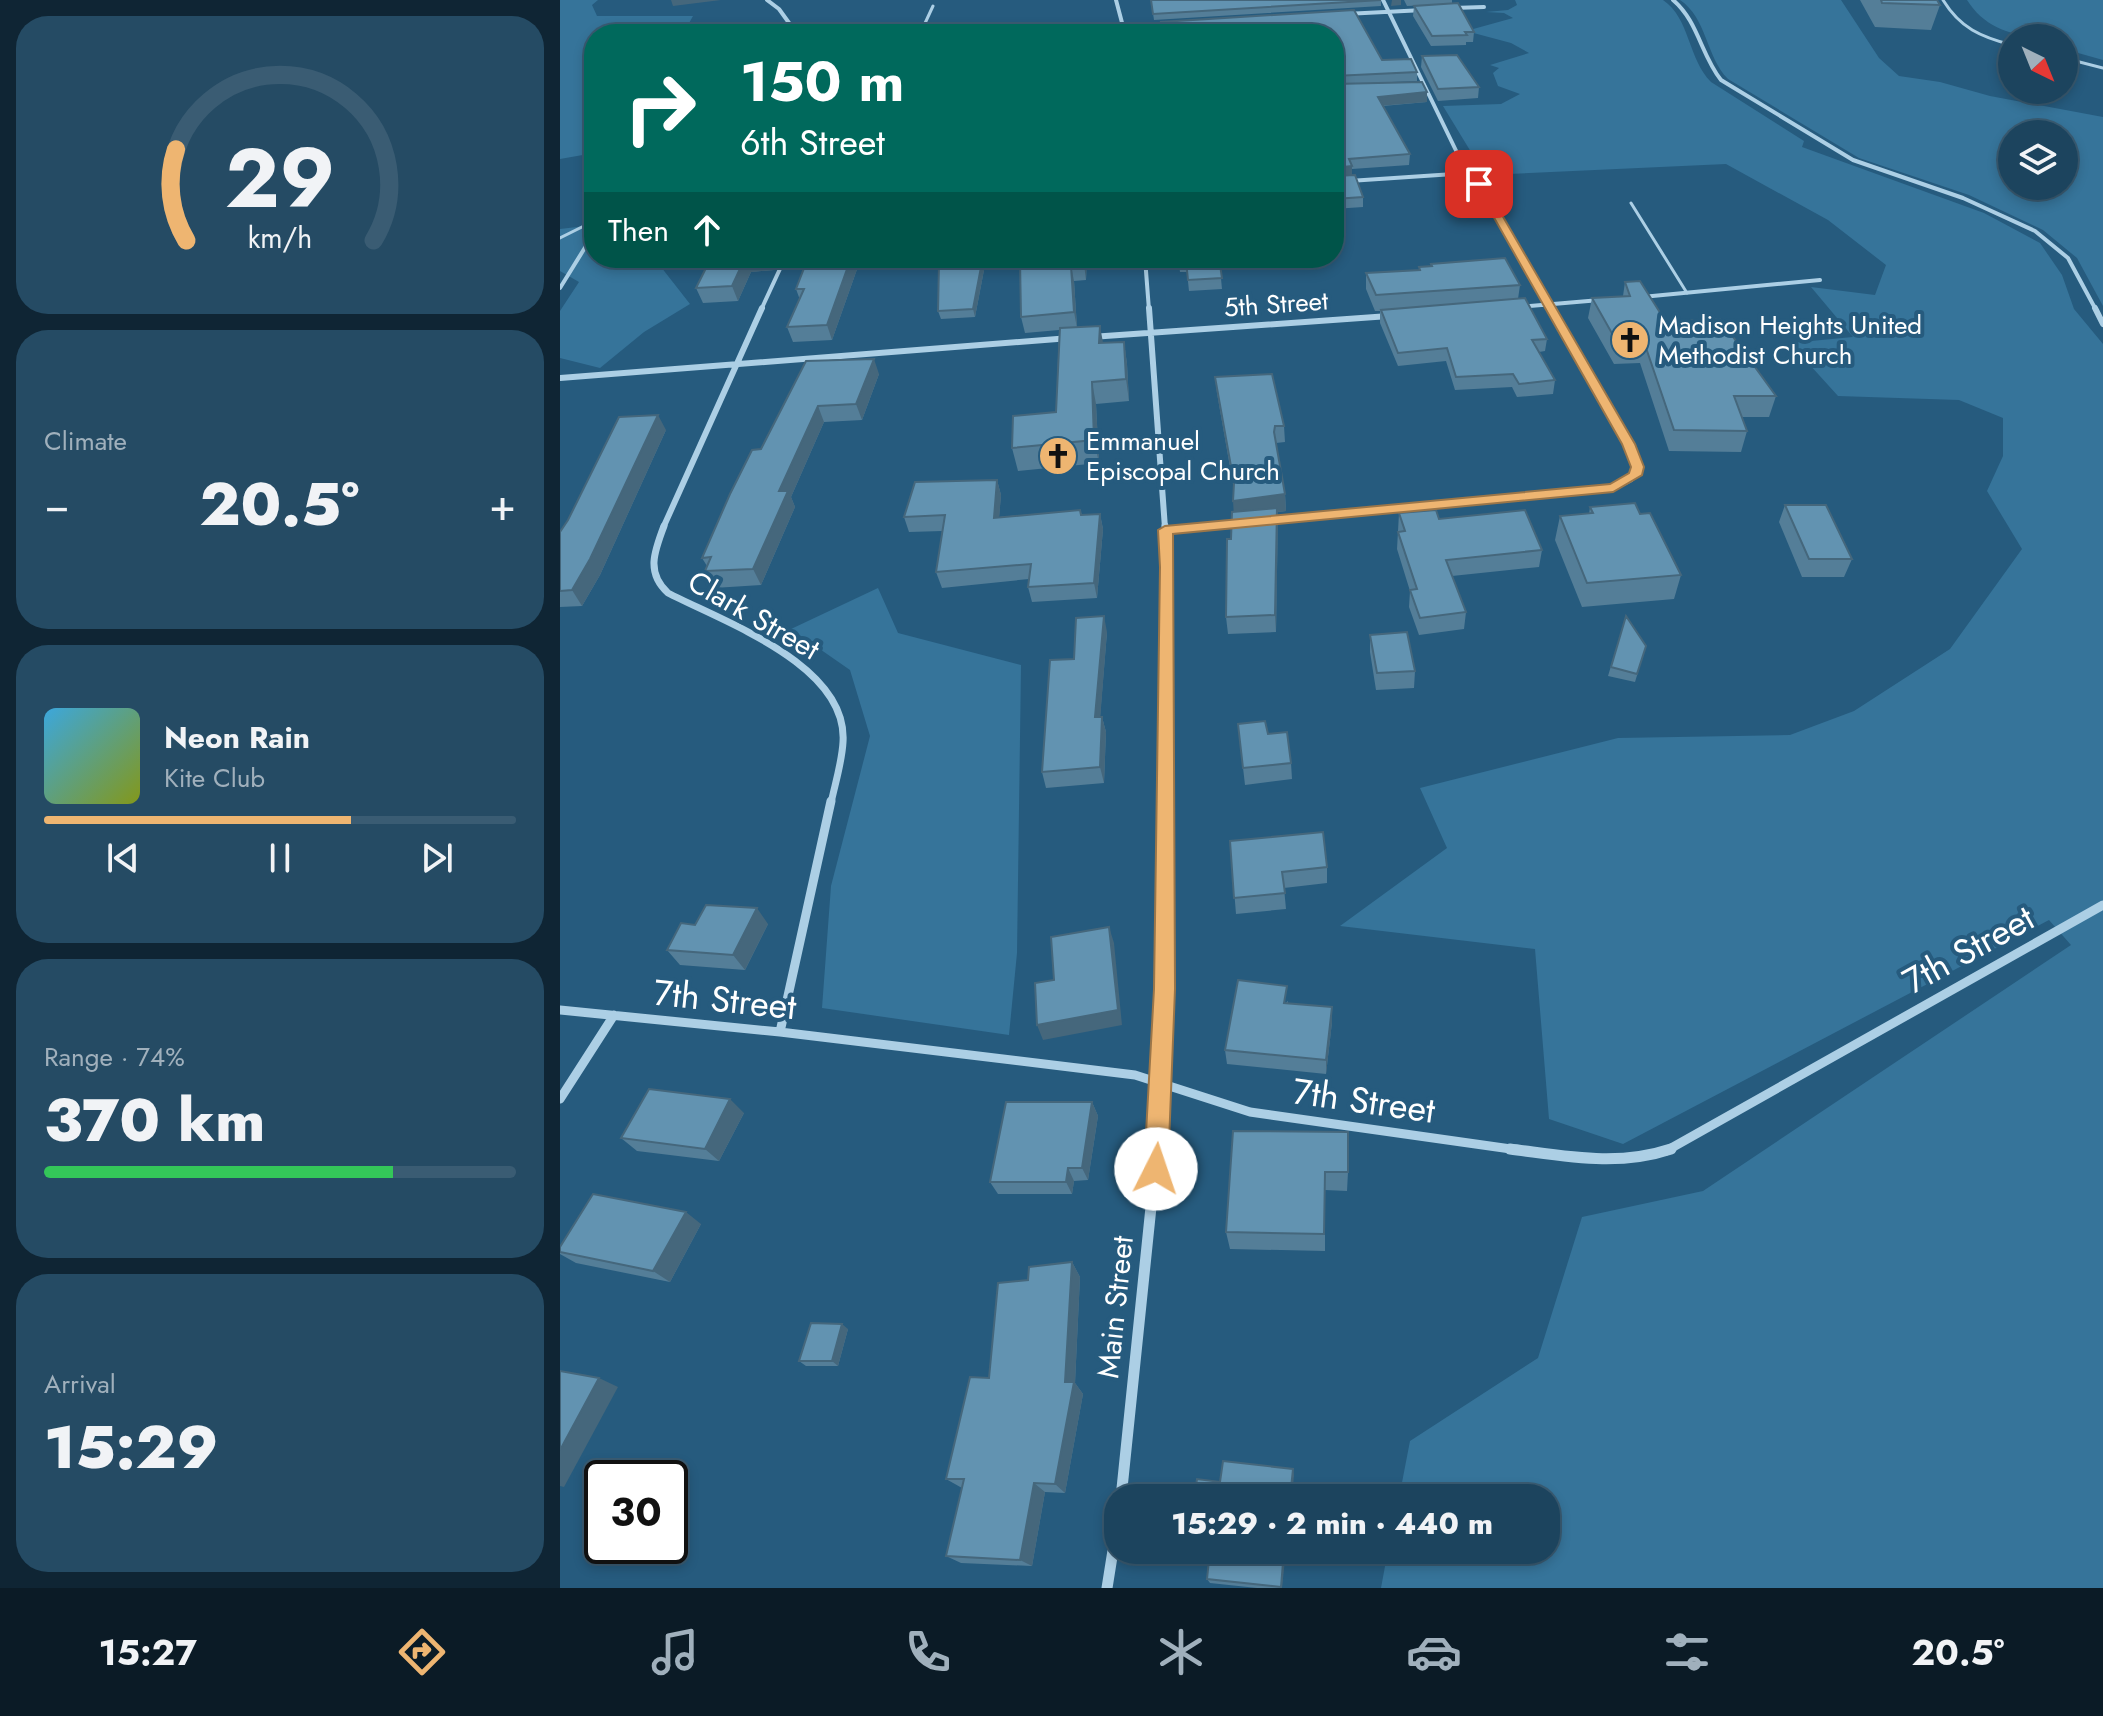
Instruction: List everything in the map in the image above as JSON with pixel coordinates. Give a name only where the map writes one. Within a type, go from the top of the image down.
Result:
[{"type":"street","points":[[767,0],[779,9],[790,24]]},
{"type":"street","points":[[1116,0],[1123,24]]},
{"type":"street","points":[[1260,521],[1613,488],[1627,483],[1635,475],[1637,467],[1629,444],[1550,305],[1479,184],[1469,173],[1383,0]]},
{"type":"street","points":[[1673,0],[1688,13],[1713,72],[1721,80],[1853,160],[1963,198],[2035,231],[2068,258],[2103,324]]},
{"type":"street","points":[[1443,9],[1484,7]]},
{"type":"street","points":[[1340,14],[1429,10]]},
{"type":"street","points":[[1344,181],[1469,173]]},
{"type":"street","points":[[560,288],[584,249]]},
{"type":"street","name":"Clark Street","points":[[780,268],[689,466],[656,546],[652,569],[656,582],[668,593],[808,668],[833,697],[841,716],[843,742],[780,1032]]},
{"type":"street","name":"Main Street","points":[[1122,1484],[1156,1169],[1161,1083],[1168,583],[1146,268]]},
{"type":"street","points":[[1626,298],[1820,280]]},
{"type":"street","points":[[1502,308],[1611,299]]},
{"type":"street","name":"5th Street","points":[[1089,337],[1391,316]]},
{"type":"street","points":[[560,378],[1074,338]]},
{"type":"street","points":[[1165,530],[1244,523]]},
{"type":"street","name":"7th Street","points":[[560,1010],[780,1032],[1135,1075],[1250,1112],[1599,1161],[1644,1158],[1676,1147],[1750,1101],[2103,905]]},
{"type":"street","points":[[560,1099],[614,1015]]},
{"type":"street","points":[[1107,1588],[1111,1564]]},
{"type":"lane","points":[[1943,0],[1953,18],[1966,29],[1998,40]]},
{"type":"lane","points":[[925,24],[933,6]]},
{"type":"lane","points":[[2078,62],[2103,68]]},
{"type":"lane","points":[[1631,203],[1687,293]]},
{"type":"lane","points":[[560,238],[584,226]]},
{"type":"shaded area","points":[[560,0],[598,0],[592,5],[597,16],[693,16],[689,24],[584,24],[584,155],[560,159]]},
{"type":"shaded area","points":[[1515,0],[1663,0],[1679,17],[1703,73],[1711,82],[1804,141],[1802,147],[1984,213],[2040,243],[2062,275],[2074,309],[2103,344],[2103,1588],[1381,1588],[1385,1564],[1560,1564],[1560,1484],[1402,1484],[1410,1441],[1538,1358],[1582,1217],[1703,1191],[2071,945],[2049,920],[1623,1144],[1549,1119],[1535,949],[1340,926],[1447,848],[1420,788],[1618,738],[1790,735],[1854,711],[1950,649],[2022,549],[1987,491],[2003,456],[2003,418],[1959,400],[1838,396],[1790,343],[1853,337],[1811,287],[1875,295],[1886,265],[1828,220],[1726,164],[1485,175],[1443,106],[1501,104],[1520,94],[1498,86],[1493,73],[1499,68],[1490,65],[1529,53],[1511,43],[1466,31],[1513,18],[1504,13],[1486,12],[1508,10],[1517,5]]},
{"type":"shaded area","points":[[1680,0],[1841,0],[1879,58],[1899,76],[1940,82],[1998,97],[1998,104],[2033,104],[2103,117],[2103,306],[2077,258],[2043,230],[1969,195],[1859,158],[1728,79],[1715,60],[1696,17]]},
{"type":"shaded area","points":[[1967,0],[2103,0],[2103,60],[2078,53],[2078,24],[1998,24],[1998,27],[1976,12]]},
{"type":"shaded area","points":[[584,226],[584,268],[662,268],[690,304],[644,332],[600,368],[560,358],[560,311],[579,282],[560,271],[560,229]]},
{"type":"shaded area","points":[[878,588],[898,633],[1021,665],[1017,953],[1009,1035],[822,1008],[831,886],[870,736],[850,670],[791,629]]},
{"type":"building","points":[[1151,0],[1381,0],[1153,14]]},
{"type":"building","points":[[1881,0],[1937,0],[1940,5],[1882,3]]},
{"type":"building","points":[[1458,3],[1474,32],[1465,32],[1467,35],[1432,36],[1414,6]]},
{"type":"building","points":[[1354,10],[1382,60],[1411,59],[1417,72],[1344,76],[1344,24],[1161,22]]},
{"type":"building","points":[[1457,55],[1479,87],[1438,89],[1422,56]]},
{"type":"building","points":[[1422,82],[1427,92],[1378,97],[1410,154],[1349,159],[1352,166],[1344,167],[1344,84]]},
{"type":"building","points":[[1355,175],[1363,197],[1344,198],[1344,176]]},
{"type":"building","points":[[1505,258],[1520,285],[1376,295],[1366,273],[1420,270],[1419,267],[1431,264]]},
{"type":"building","points":[[706,268],[740,268],[732,286],[696,288]]},
{"type":"building","points":[[804,268],[847,268],[827,325],[787,327],[804,289],[796,289]]},
{"type":"building","points":[[939,268],[981,268],[973,309],[938,311]]},
{"type":"building","points":[[1020,268],[1071,268],[1074,312],[1021,317]]},
{"type":"building","points":[[1187,268],[1220,268],[1222,278],[1188,280]]},
{"type":"building","points":[[1640,281],[1666,322],[1720,319],[1776,396],[1734,396],[1747,431],[1674,430],[1644,342],[1618,344],[1592,298],[1630,296],[1625,282]]},
{"type":"building","points":[[1525,298],[1547,339],[1532,340],[1555,380],[1519,384],[1513,374],[1456,377],[1447,348],[1398,353],[1381,310]]},
{"type":"building","points":[[1100,326],[1099,343],[1124,342],[1126,379],[1092,382],[1094,440],[1012,448],[1013,416],[1056,412],[1060,328]]},
{"type":"building","points":[[874,359],[856,404],[818,406],[779,491],[788,491],[753,569],[705,571],[711,557],[702,558],[730,494],[752,450],[761,449],[806,361]]},
{"type":"building","points":[[1272,374],[1284,426],[1275,426],[1274,432],[1285,494],[1233,501],[1234,483],[1215,377]]},
{"type":"building","points":[[658,415],[590,559],[572,590],[560,591],[560,532],[619,417]]},
{"type":"building","points":[[997,480],[994,518],[1080,510],[1081,515],[1100,514],[1094,583],[1028,587],[1031,564],[936,572],[945,515],[904,517],[915,482]]},
{"type":"building","points":[[1635,503],[1640,514],[1650,513],[1681,575],[1587,583],[1560,516],[1593,513],[1590,507]]},
{"type":"building","points":[[1785,505],[1826,505],[1852,559],[1809,559]]},
{"type":"building","points":[[1277,508],[1275,615],[1226,617],[1227,539],[1231,539],[1232,512]]},
{"type":"building","points":[[1436,510],[1439,519],[1525,510],[1542,550],[1446,560],[1466,612],[1420,618],[1410,590],[1417,589],[1398,532],[1405,531],[1399,513]]},
{"type":"building","points":[[1104,616],[1095,717],[1102,717],[1100,767],[1042,772],[1050,660],[1074,659],[1076,618]]},
{"type":"building","points":[[1626,616],[1646,646],[1637,674],[1611,667]]},
{"type":"building","points":[[1407,632],[1415,671],[1377,673],[1370,635]]},
{"type":"building","points":[[1265,721],[1268,734],[1287,732],[1291,763],[1243,768],[1238,724]]},
{"type":"building","points":[[1323,832],[1327,867],[1282,872],[1285,893],[1234,898],[1230,841]]},
{"type":"building","points":[[706,905],[757,908],[733,955],[667,950],[681,923],[695,925]]},
{"type":"building","points":[[1109,927],[1118,1010],[1037,1025],[1035,983],[1054,980],[1051,937]]},
{"type":"building","points":[[1238,980],[1287,986],[1284,1003],[1332,1007],[1326,1060],[1225,1050]]},
{"type":"building","points":[[649,1089],[730,1099],[705,1149],[621,1138]]},
{"type":"building","points":[[1006,1102],[1092,1102],[1082,1168],[1068,1168],[1066,1182],[990,1182]]},
{"type":"building","points":[[1233,1131],[1348,1132],[1348,1172],[1325,1172],[1324,1234],[1226,1232]]},
{"type":"building","points":[[593,1194],[686,1212],[653,1271],[560,1252],[560,1247]]},
{"type":"building","points":[[1072,1262],[1065,1382],[1074,1382],[1055,1484],[1034,1483],[1020,1560],[946,1556],[964,1479],[946,1479],[970,1377],[989,1378],[998,1283],[1028,1280],[1029,1267]]},
{"type":"building","points":[[811,1323],[842,1324],[832,1361],[799,1361]]},
{"type":"building","points":[[560,1371],[599,1378],[560,1450]]},
{"type":"building","points":[[1223,1461],[1293,1469],[1291,1484],[1196,1484],[1197,1479],[1220,1482]]},
{"type":"building","points":[[1209,1564],[1283,1564],[1281,1587],[1207,1579]]},
{"type":"place","name":"Madison Heights United Methodist Church","points":[[1630,340]]},
{"type":"place","name":"Emmanuel Episcopal Church","points":[[1058,456]]},
{"type":"route","points":[[1156,1169],[1164,989],[1168,567],[1165,530],[1613,488],[1627,483],[1635,475],[1637,467],[1629,444],[1479,184]]}]
